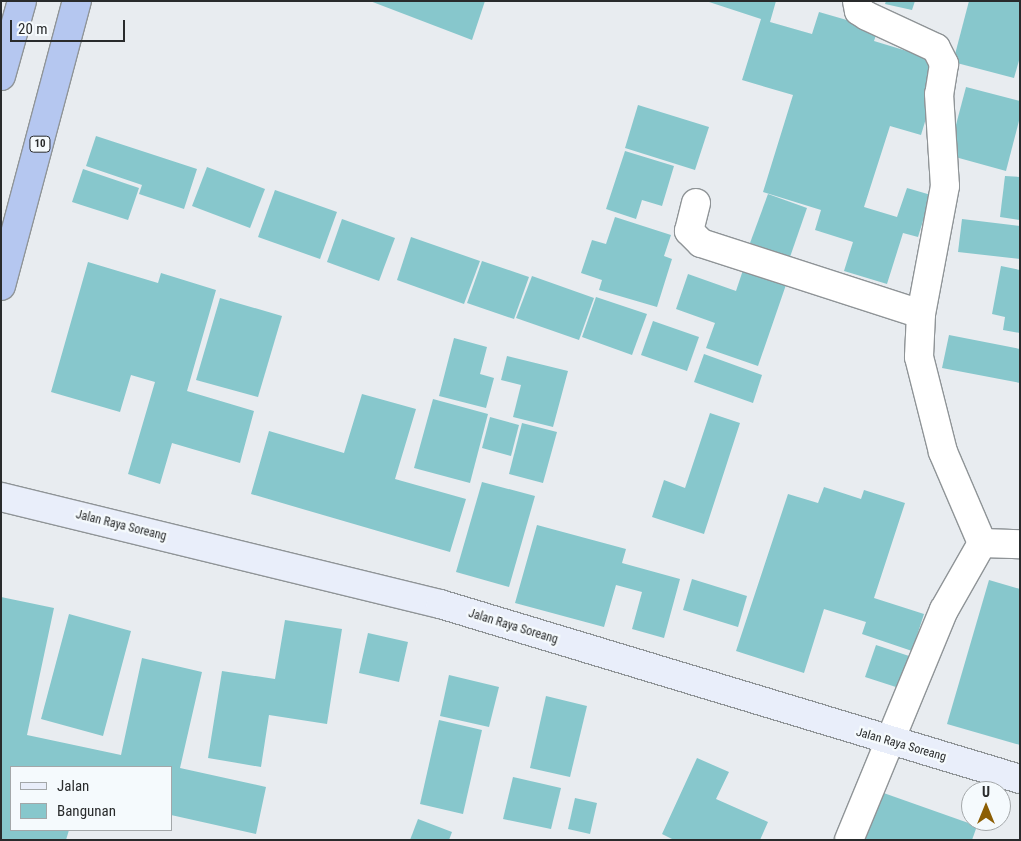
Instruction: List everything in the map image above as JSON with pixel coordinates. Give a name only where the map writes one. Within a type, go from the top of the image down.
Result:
[{"type":"highway","points":[[1,76],[22,1]]},
{"type":"highway","name":"10","points":[[1,286],[77,1]]},
{"type":"main road","name":"Jalan Raya Soreang","points":[[1,497],[440,604],[891,743],[1020,780]]},
{"type":"street","points":[[856,1],[859,11],[867,16],[936,48],[944,64],[939,94],[945,186],[921,314],[919,357],[931,409],[944,452],[982,543]]},
{"type":"street","points":[[696,203],[689,231],[701,244],[921,314]]},
{"type":"street","points":[[982,543],[1020,544]]},
{"type":"street","points":[[849,840],[891,743],[944,610],[982,543]]},
{"type":"building","points":[[370,1],[485,1],[472,40]]},
{"type":"building","points":[[706,1],[776,1],[770,22],[812,34],[819,12],[878,29],[874,41],[943,62],[921,135],[890,126],[864,207],[897,217],[907,188],[931,195],[918,237],[903,233],[887,284],[844,271],[853,242],[815,230],[821,210],[763,192],[793,95],[742,80],[761,19]]},
{"type":"building","points":[[886,1],[915,1],[912,10],[885,4]]},
{"type":"building","points":[[969,1],[1020,1],[1020,57],[1014,78],[953,62]]},
{"type":"building","points":[[966,87],[1020,101],[1020,117],[1006,171],[948,155]]},
{"type":"building","points":[[638,105],[709,127],[695,170],[625,148]]},
{"type":"building","points":[[96,136],[197,169],[184,209],[139,194],[142,185],[86,166]]},
{"type":"building","points":[[625,151],[674,166],[662,206],[642,200],[636,219],[606,209]]},
{"type":"building","points":[[207,167],[265,189],[250,228],[192,206]]},
{"type":"building","points":[[83,169],[139,188],[128,220],[72,202]]},
{"type":"building","points":[[1005,176],[1020,177],[1020,220],[1000,217]]},
{"type":"building","points":[[275,190],[337,212],[320,259],[258,237]]},
{"type":"building","points":[[768,194],[807,208],[790,257],[750,243]]},
{"type":"building","points":[[615,217],[671,235],[664,256],[672,259],[657,307],[599,290],[602,280],[581,273],[592,240],[606,244]]},
{"type":"building","points":[[342,219],[395,238],[379,281],[327,262]]},
{"type":"building","points":[[962,219],[1020,226],[1020,259],[958,252]]},
{"type":"building","points":[[411,237],[480,261],[464,304],[397,280]]},
{"type":"building","points":[[482,261],[529,277],[514,319],[467,303]]},
{"type":"building","points":[[88,262],[158,283],[161,273],[216,290],[187,391],[254,411],[240,463],[172,443],[160,484],[128,474],[155,382],[131,375],[120,412],[51,392]]},
{"type":"building","points":[[745,264],[788,279],[758,366],[706,348],[715,323],[676,309],[688,274],[736,291]]},
{"type":"building","points":[[1001,266],[1020,270],[1020,333],[1003,330],[1005,317],[992,314]]},
{"type":"building","points":[[532,276],[594,298],[579,340],[516,318]]},
{"type":"building","points":[[596,297],[647,314],[632,355],[582,337]]},
{"type":"building","points":[[220,298],[282,316],[258,397],[196,380]]},
{"type":"building","points":[[653,321],[699,337],[687,371],[641,355]]},
{"type":"building","points":[[949,335],[1020,349],[1020,383],[942,368]]},
{"type":"building","points":[[454,338],[487,347],[480,374],[494,378],[486,408],[439,396]]},
{"type":"building","points":[[704,354],[762,375],[753,403],[694,382]]},
{"type":"building","points":[[507,356],[568,371],[553,427],[513,417],[521,385],[501,380]]},
{"type":"building","points":[[362,394],[416,409],[395,479],[466,499],[450,552],[251,494],[269,431],[344,453]]},
{"type":"building","points":[[433,399],[488,414],[470,483],[414,468]]},
{"type":"building","points":[[710,413],[740,423],[704,534],[652,517],[664,480],[685,488]]},
{"type":"building","points":[[490,417],[519,425],[511,456],[482,448]]},
{"type":"building","points":[[522,423],[557,432],[543,483],[509,474]]},
{"type":"building","points":[[482,482],[535,496],[509,587],[456,572]]},
{"type":"building","points":[[824,487],[861,499],[864,490],[905,503],[874,598],[924,614],[912,651],[862,634],[866,622],[824,609],[804,673],[736,651],[788,494],[818,503]]},
{"type":"building","points":[[537,525],[626,549],[622,563],[680,579],[664,638],[632,629],[642,592],[616,585],[604,627],[515,603]]},
{"type":"building","points":[[692,579],[747,596],[738,627],[683,610]]},
{"type":"building","points":[[989,580],[1020,589],[1020,745],[947,724]]},
{"type":"building","points":[[1,597],[54,608],[27,735],[121,755],[142,658],[202,672],[180,768],[266,787],[256,834],[172,815],[172,766],[10,766],[10,831],[69,831],[66,840],[1,840]]},
{"type":"building","points":[[69,614],[131,631],[103,736],[41,719]]},
{"type":"building","points":[[285,620],[342,629],[327,724],[269,715],[261,767],[208,758],[222,671],[275,679]]},
{"type":"building","points":[[368,633],[408,642],[399,682],[359,673]]},
{"type":"building","points":[[876,645],[909,656],[899,688],[865,677]]},
{"type":"building","points":[[449,675],[499,687],[489,727],[440,716]]},
{"type":"building","points":[[546,696],[587,706],[570,777],[530,768]]},
{"type":"building","points":[[439,720],[482,730],[463,814],[420,804]]},
{"type":"building","points":[[697,758],[729,772],[716,799],[768,822],[760,840],[674,840],[662,834]]},
{"type":"building","points":[[513,777],[561,788],[551,829],[503,819]]},
{"type":"building","points":[[878,791],[961,820],[961,831],[975,831],[972,840],[861,840]]},
{"type":"building","points":[[575,798],[597,803],[590,834],[568,829]]},
{"type":"building","points":[[418,819],[452,832],[449,840],[410,840]]}]
